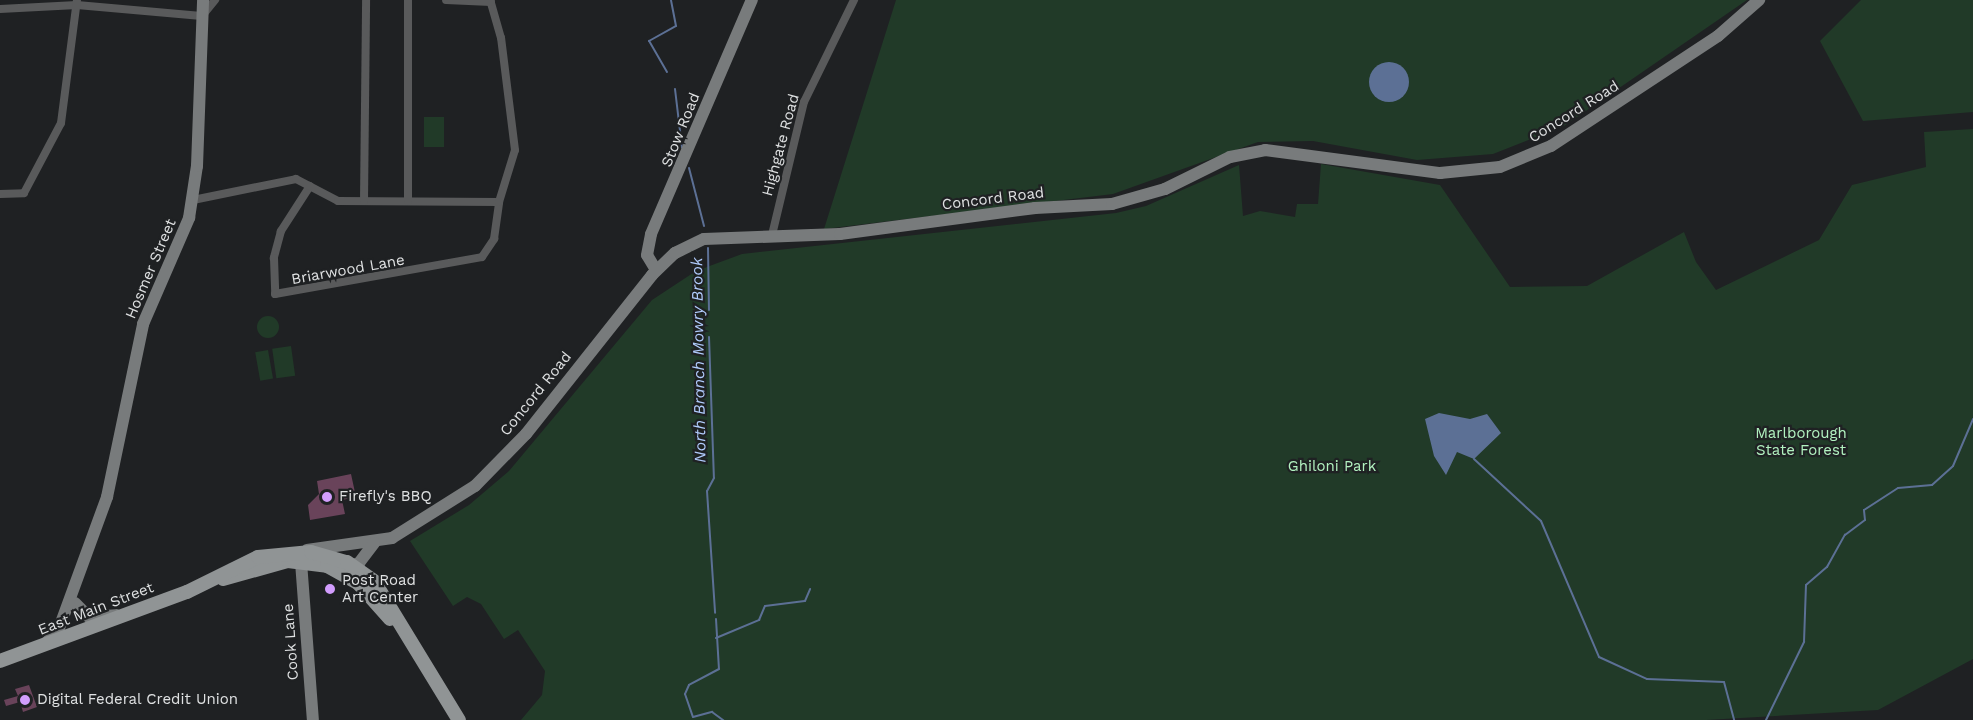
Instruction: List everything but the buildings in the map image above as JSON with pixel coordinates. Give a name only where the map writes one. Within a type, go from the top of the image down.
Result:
[{"type":"main road","name":"East Main Street","points":[[0,661],[38,649],[203,584],[268,564],[298,556],[347,568]]},
{"type":"main road","points":[[347,568],[410,642],[459,720]]},
{"type":"street","name":"Hosmer Street","points":[[38,649],[58,631],[70,604],[77,577],[112,480],[143,324],[184,235],[193,200],[203,0]]},
{"type":"street","points":[[0,9],[77,2],[202,16],[215,0]]},
{"type":"street","points":[[364,201],[366,0]]},
{"type":"street","points":[[408,0],[408,201]]},
{"type":"street","name":"Briarwood Lane","points":[[310,186],[281,231],[274,258],[275,294],[482,257],[494,239],[499,202],[515,150],[492,1],[446,0]]},
{"type":"street","name":"Stow Road","points":[[656,270],[647,246],[752,0]]},
{"type":"street","name":"Highgate Road","points":[[772,235],[804,102],[854,0]]},
{"type":"street","name":"Concord Road","points":[[298,556],[374,543],[414,526],[490,473],[656,270],[704,239],[840,234],[1121,202],[1165,189],[1230,157],[1265,150],[1440,173],[1500,167],[1551,146],[1718,36],[1759,0]]},
{"type":"street","points":[[0,194],[24,193],[61,123],[77,2]]},
{"type":"street","points":[[193,200],[296,179],[338,201],[499,202]]},
{"type":"street","points":[[347,568],[374,543]]},
{"type":"street","points":[[347,568],[358,545]]},
{"type":"street","name":"Cook Lane","points":[[298,556],[313,720]]},
{"type":"street","name":"Hosmer Street","points":[[70,604],[76,634]]},
{"type":"street","points":[[70,604],[88,617],[130,614]]},
{"type":"green space","points":[[896,0],[1747,0],[1564,126],[1493,154],[1417,160],[1313,141],[1258,142],[1113,194],[824,229]]},
{"type":"green space","points":[[1861,0],[1973,0],[1973,112],[1863,121],[1820,41]]},
{"type":"green space","points":[[424,117],[444,117],[444,147],[424,147]]},
{"type":"green space","points":[[1973,129],[1973,659],[1878,710],[1706,720],[521,720],[542,695],[545,671],[518,630],[504,639],[481,604],[467,597],[453,606],[410,541],[469,505],[509,471],[652,300],[696,271],[742,254],[1116,213],[1146,206],[1239,165],[1243,216],[1260,211],[1295,217],[1297,204],[1318,204],[1321,164],[1440,185],[1510,287],[1587,286],[1684,232],[1696,262],[1716,290],[1819,240],[1852,185],[1926,167],[1924,132]]},
{"type":"green space","points":[[268,316],[276,319],[279,327],[276,335],[268,338],[260,335],[257,327],[260,319]]},
{"type":"green space","points":[[291,346],[295,376],[276,378],[272,349]]},
{"type":"green space","points":[[268,350],[273,379],[260,381],[255,352]]},
{"type":"water","points":[[1389,62],[1403,68],[1409,82],[1403,96],[1389,102],[1375,96],[1369,82],[1375,68]]},
{"type":"water","points":[[1439,413],[1470,419],[1487,414],[1501,433],[1474,459],[1457,452],[1446,475],[1434,456],[1425,419]]},
{"type":"waterway","name":"North Branch Mowry Brook","points":[[667,72],[649,41],[676,26],[671,0]]},
{"type":"waterway","name":"North Branch Mowry Brook","points":[[675,89],[682,148]]},
{"type":"waterway","name":"North Branch Mowry Brook","points":[[689,168],[704,226]]},
{"type":"waterway","name":"North Branch Mowry Brook","points":[[708,248],[709,310]]},
{"type":"waterway","name":"North Branch Mowry Brook","points":[[709,337],[714,478],[707,491],[715,613]]},
{"type":"waterway","points":[[1766,720],[1804,642],[1806,585],[1827,567],[1845,535],[1865,520],[1864,510],[1898,488],[1932,485],[1953,466],[1973,419]]},
{"type":"waterway","points":[[1474,459],[1541,521],[1599,657],[1647,679],[1724,682],[1734,720]]},
{"type":"waterway","points":[[716,638],[759,620],[765,606],[805,601],[810,589]]},
{"type":"waterway","name":"North Branch Mowry Brook","points":[[716,619],[719,669],[689,685],[685,694],[693,717],[712,712],[723,720]]},
{"type":"place","name":"Firefly's BBQ","points":[[327,497]]},
{"type":"place","name":"Post Road Art Center","points":[[330,589]]},
{"type":"place","name":"Digital Federal Credit Union","points":[[25,700]]},
{"type":"park label","name":"Marlborough State Forest","points":[[1801,442]]},
{"type":"park label","name":"Ghiloni Park","points":[[1332,467]]}]
